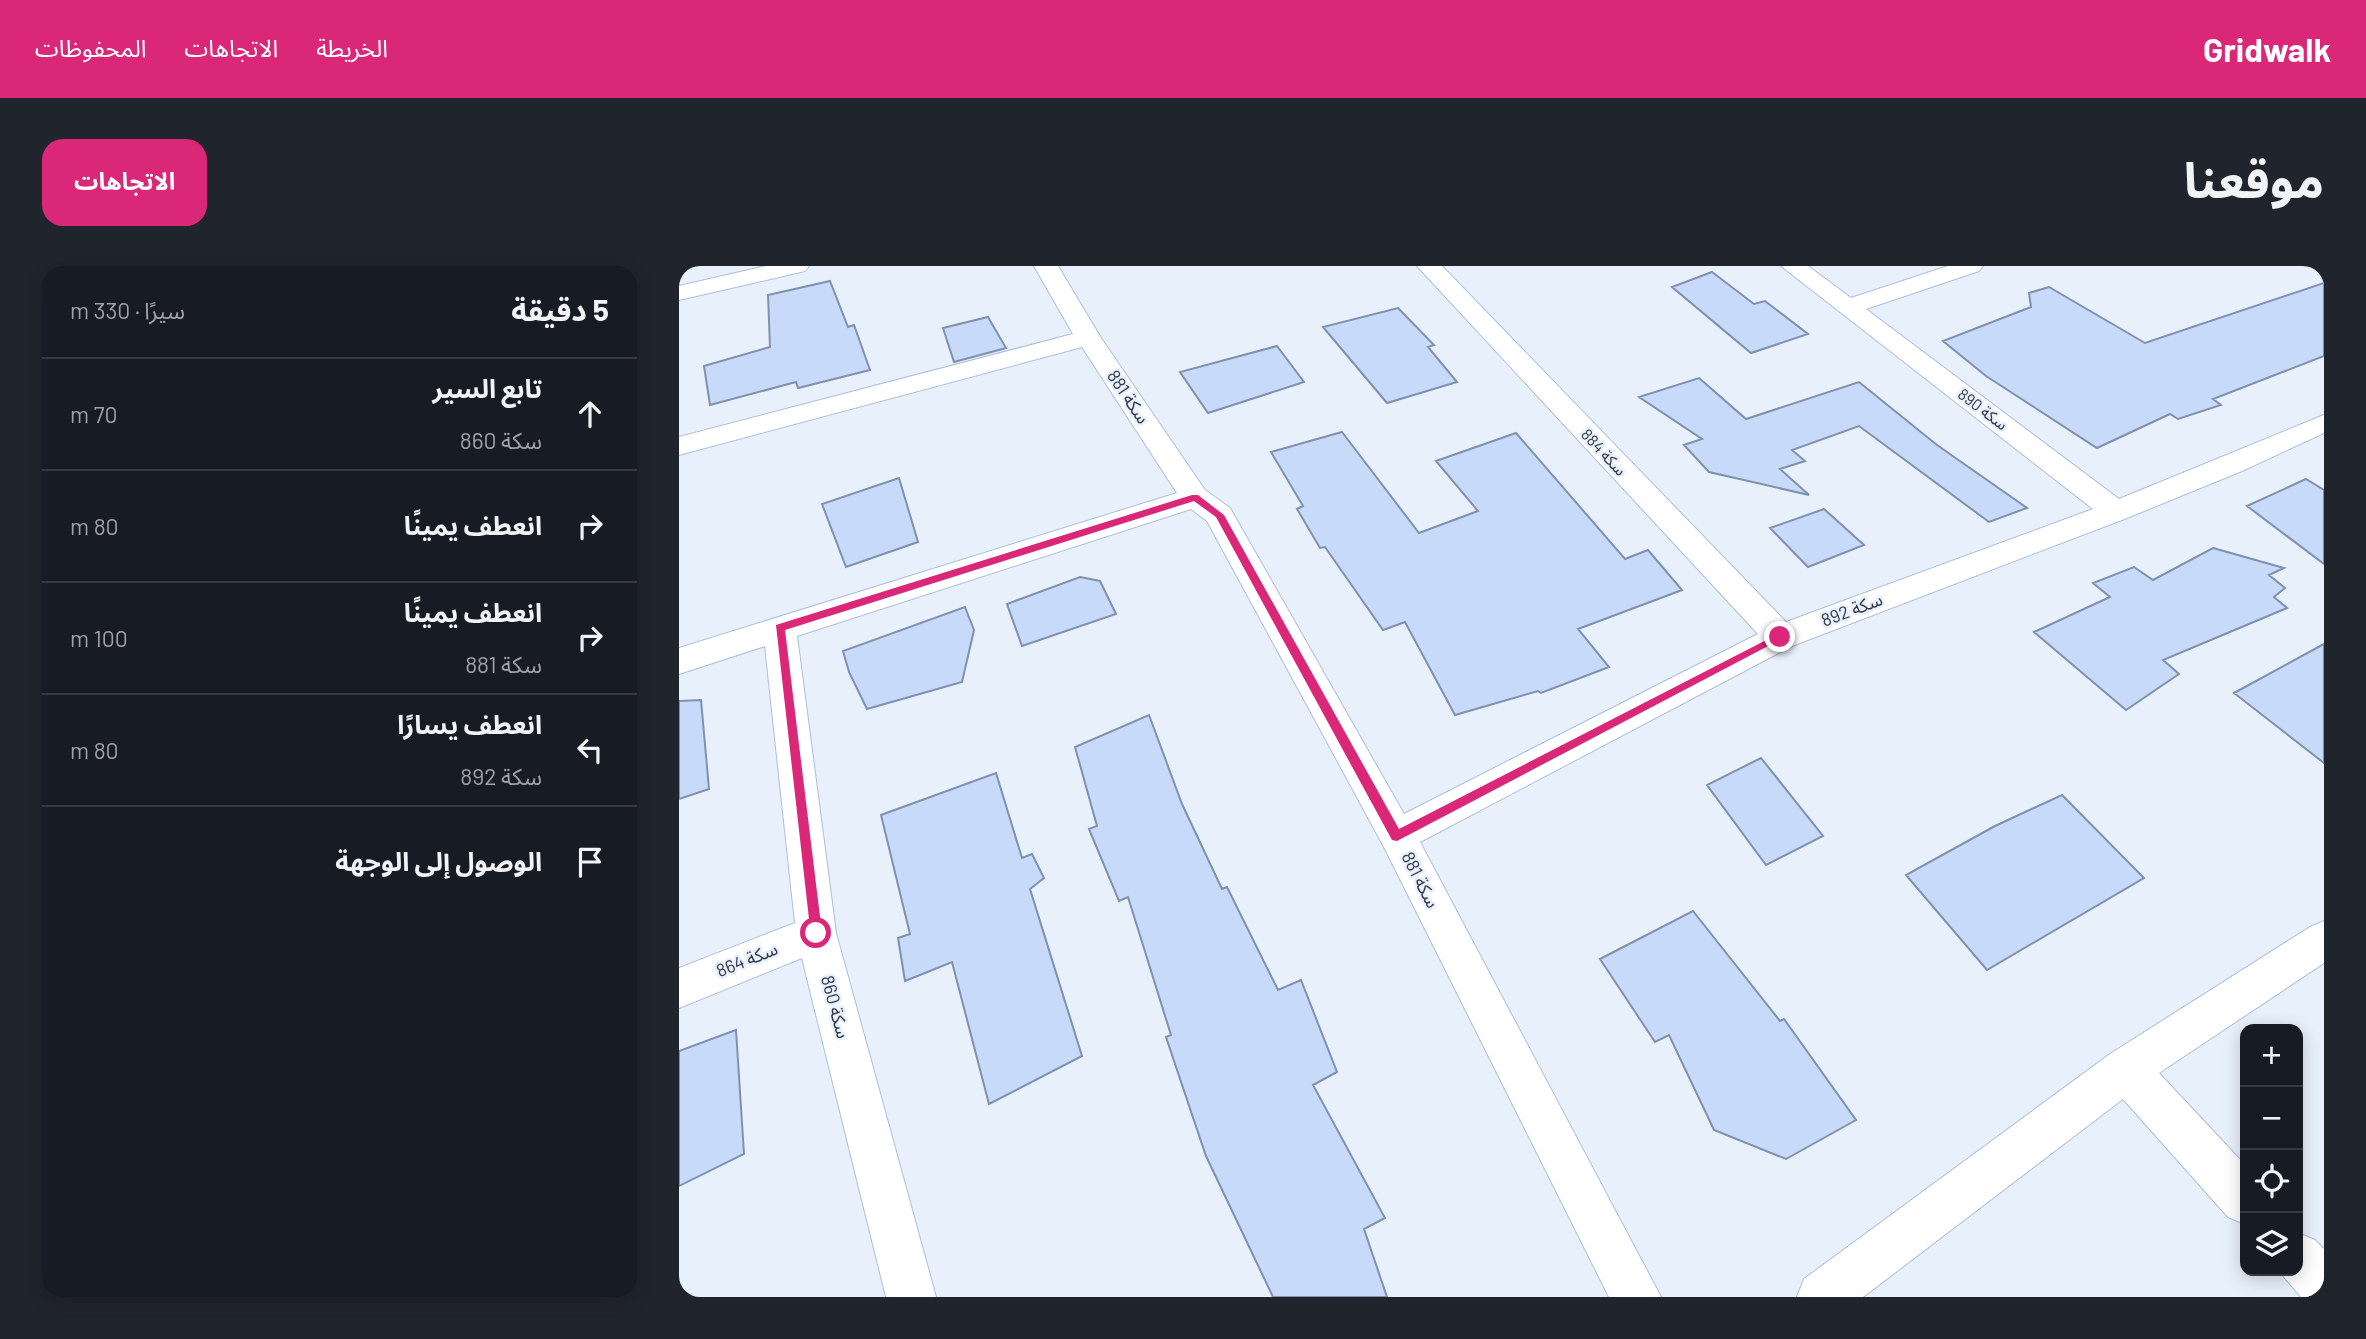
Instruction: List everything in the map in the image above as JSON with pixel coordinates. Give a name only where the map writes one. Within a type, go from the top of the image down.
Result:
[{"type":"street","points":[[679,293],[708,276],[797,266]]},
{"type":"street","name":"سكة 881","points":[[1046,266],[1088,338],[1195,497],[1219,515],[1397,836],[1636,1297]]},
{"type":"street","name":"سكة 884","points":[[1429,266],[1780,637]]},
{"type":"street","name":"سكة 890","points":[[1793,266],[2116,511]]},
{"type":"street","points":[[1849,307],[1971,266]]},
{"type":"street","points":[[679,446],[1088,338]]},
{"type":"street","name":"سكة 892","points":[[1397,836],[1780,637],[2318,432]]},
{"type":"street","points":[[679,661],[1195,497]]},
{"type":"street","name":"سكة 860","points":[[779,628],[816,933],[911,1297]]},
{"type":"street","name":"سكة 864","points":[[679,988],[816,933]]},
{"type":"street","points":[[1822,1297],[2126,1069],[2324,940]]},
{"type":"street","points":[[2126,1069],[2240,1194]]},
{"type":"street","points":[[2303,1263],[2324,1286]]},
{"type":"building","points":[[1712,272],[1754,304],[1765,301],[1808,334],[1751,353],[1672,287]]},
{"type":"building","points":[[830,281],[848,327],[854,325],[870,370],[798,388],[796,382],[710,405],[704,366],[770,347],[768,295]]},
{"type":"building","points":[[2324,283],[2324,356],[2213,399],[2221,405],[2178,419],[2170,414],[2097,448],[1986,376],[1943,341],[2031,307],[2029,293],[2049,287],[2145,343]]},
{"type":"building","points":[[1398,308],[1434,345],[1428,347],[1457,382],[1387,403],[1323,327]]},
{"type":"building","points":[[988,317],[1006,348],[954,362],[943,328]]},
{"type":"building","points":[[1277,346],[1304,382],[1208,413],[1180,372]]},
{"type":"building","points":[[1699,378],[1746,419],[1859,382],[1937,445],[2027,508],[1989,522],[1859,426],[1792,450],[1805,461],[1780,469],[1809,495],[1709,472],[1684,445],[1702,439],[1639,397]]},
{"type":"building","points":[[1342,432],[1419,533],[1478,511],[1436,461],[1516,433],[1625,559],[1648,550],[1682,590],[1578,629],[1609,667],[1541,693],[1538,691],[1455,715],[1405,622],[1383,630],[1325,547],[1320,548],[1297,509],[1303,506],[1271,452]]},
{"type":"building","points":[[899,478],[918,542],[846,567],[822,504]]},
{"type":"building","points":[[2306,479],[2324,490],[2324,564],[2247,506]]},
{"type":"building","points":[[1824,509],[1864,545],[1808,567],[1770,528]]},
{"type":"building","points":[[2213,548],[2284,568],[2269,575],[2285,588],[2274,597],[2287,608],[2163,660],[2179,674],[2126,710],[2034,632],[2110,597],[2093,583],[2134,567],[2153,580]]},
{"type":"building","points":[[1080,577],[1100,581],[1116,614],[1022,646],[1007,604]]},
{"type":"building","points":[[965,607],[974,630],[962,682],[867,709],[849,672],[843,651]]},
{"type":"building","points":[[2324,644],[2324,763],[2234,693]]},
{"type":"building","points":[[701,700],[709,789],[679,799],[679,701]]},
{"type":"building","points":[[1149,715],[1182,804],[1222,889],[1227,887],[1278,990],[1301,980],[1337,1072],[1313,1085],[1385,1218],[1364,1229],[1387,1297],[1273,1297],[1206,1156],[1166,1037],[1171,1035],[1128,897],[1119,901],[1089,829],[1097,826],[1075,747]]},
{"type":"building","points":[[1761,758],[1823,836],[1766,865],[1707,785]]},
{"type":"building","points":[[996,773],[1022,858],[1032,854],[1044,878],[1030,889],[1082,1056],[989,1104],[952,962],[905,981],[898,938],[910,934],[881,815]]},
{"type":"building","points":[[2062,795],[2144,878],[1987,970],[1906,875],[1995,826]]},
{"type":"building","points":[[1693,911],[1780,1021],[1784,1019],[1856,1120],[1786,1159],[1714,1130],[1669,1035],[1655,1042],[1600,959]]},
{"type":"building","points":[[736,1030],[744,1154],[679,1186],[679,1051]]},
{"type":"route","points":[[816,933],[779,628],[1195,497],[1219,515],[1397,836],[1780,637]]}]
